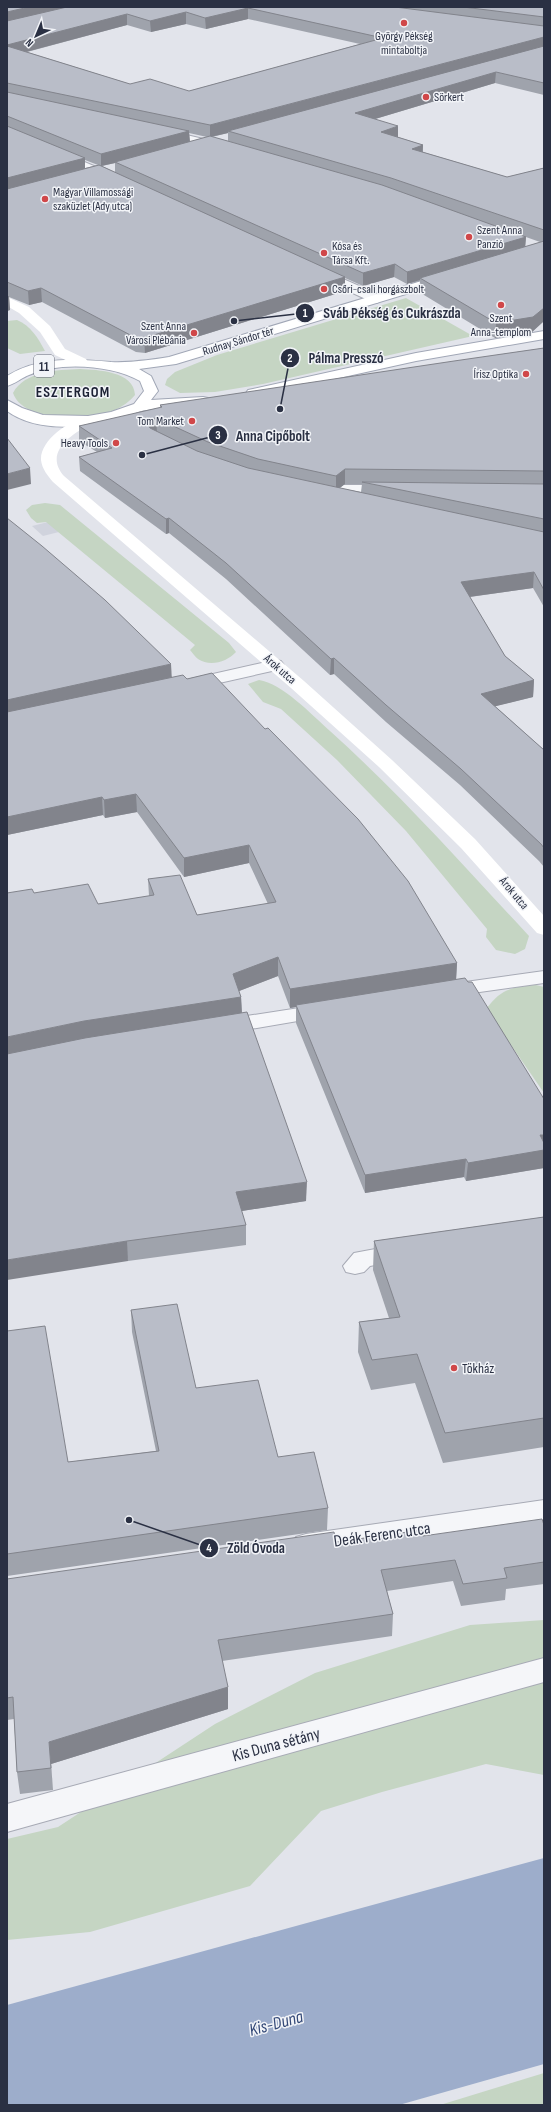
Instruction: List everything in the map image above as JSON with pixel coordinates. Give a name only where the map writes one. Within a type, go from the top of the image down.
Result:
[{"type":"main road","name":"Rudnay Sándor tér","points":[[116,365],[145,365],[171,361],[458,274]]},
{"type":"main road","points":[[7,301],[24,310],[45,329],[60,352],[80,362]]},
{"type":"main road","points":[[242,395],[416,357],[544,334]]},
{"type":"main road","points":[[139,407],[148,399],[151,387],[171,361]]},
{"type":"main road","name":"11","points":[[8,380],[22,372],[39,366],[80,362],[116,365],[138,373],[163,398],[183,402]]},
{"type":"main road","name":"11","points":[[7,404],[24,414],[39,418],[86,421],[112,416],[139,407],[216,399]]},
{"type":"main road","name":"11","points":[[7,416],[24,414]]},
{"type":"main road","points":[[39,418],[52,427],[60,437]]},
{"type":"main road","name":"Árok utca","points":[[86,421],[60,437],[50,450],[49,463],[51,470],[74,494],[275,664],[389,766],[500,876],[544,929]]},
{"type":"street","points":[[152,130],[212,143],[235,150]]},
{"type":"street","points":[[7,132],[132,186]]},
{"type":"street","points":[[183,151],[228,139]]},
{"type":"street","points":[[81,178],[117,169]]},
{"type":"street","points":[[305,265],[377,299]]},
{"type":"street","points":[[368,504],[306,490],[407,490]]},
{"type":"street","points":[[169,689],[275,664]]},
{"type":"street","points":[[421,994],[544,976]]},
{"type":"street","points":[[203,1030],[343,1007]]},
{"type":"street","points":[[355,1266],[363,1259],[422,1249]]},
{"type":"street","name":"Deák Ferenc utca","points":[[281,1549],[544,1511]]},
{"type":"street","name":"Kis Duna sétány","points":[[7,1818],[544,1670]]},
{"type":"shaded area","points":[[56,520],[67,530],[43,536],[32,526]]},
{"type":"green space","points":[[406,298],[473,336],[263,384],[215,392],[180,393],[165,385],[167,379],[175,372],[217,355]]},
{"type":"green space","points":[[17,320],[30,329],[37,337],[45,351],[20,354],[7,348],[7,321]]},
{"type":"green space","points":[[80,369],[105,371],[122,376],[129,381],[133,387],[135,395],[126,404],[115,410],[90,416],[75,417],[44,414],[30,410],[20,403],[13,393],[25,380],[33,376],[52,371]]},
{"type":"green space","points":[[45,503],[60,505],[229,643],[236,652],[223,661],[213,663],[208,663],[198,659],[190,650],[195,645],[46,522],[37,523],[31,518],[26,510],[32,505]]},
{"type":"green space","points":[[259,680],[268,682],[287,693],[315,717],[382,780],[529,936],[525,949],[515,954],[496,950],[486,937],[487,929],[406,831],[337,760],[281,709],[263,702],[248,684]]},
{"type":"green space","points":[[536,985],[544,987],[544,1093],[486,1009],[491,1002],[507,990]]},
{"type":"green space","points":[[544,1620],[544,1775],[486,1764],[382,1792],[321,1811],[250,1886],[90,1932],[7,1940],[7,1839],[58,1827],[215,1724],[315,1673],[470,1625]]},
{"type":"green space","points":[[544,2073],[544,2105],[440,2105]]},
{"type":"water","name":"Kis-Duna","points":[[544,1858],[544,2064],[399,2105],[7,2105],[7,2005]]},
{"type":"building","points":[[7,7],[29,7],[7,12]]},
{"type":"building","points":[[67,7],[395,7],[544,26],[544,37],[210,125],[7,83],[7,46],[130,84],[150,79],[189,91],[383,38],[248,8],[205,18],[186,12],[150,21],[127,14],[7,45],[7,21]]},
{"type":"building","points":[[463,7],[544,7],[544,17]]},
{"type":"building","points":[[544,46],[544,83],[496,72],[355,113],[398,126],[381,132],[423,145],[412,149],[507,177],[544,168],[544,230],[391,178],[228,131]]},
{"type":"building","points":[[7,92],[189,131],[101,154],[7,116]]},
{"type":"building","points":[[7,126],[85,158],[7,178]]},
{"type":"building","points":[[210,136],[382,185],[526,237],[407,272],[395,264],[363,273],[115,162]]},
{"type":"building","points":[[99,165],[345,277],[144,338],[136,338],[41,288],[28,291],[7,282],[7,189]]},
{"type":"building","points":[[544,241],[544,308],[533,317],[496,323],[420,278]]},
{"type":"building","points":[[544,348],[544,471],[345,469],[336,476],[258,459],[208,442],[156,418],[150,419],[147,423],[150,428],[197,451],[248,468],[544,532],[544,590],[534,572],[461,582],[505,656],[534,680],[481,694],[544,750],[544,848],[461,769],[334,658],[331,659],[226,563],[169,518],[166,519],[79,457],[112,448],[79,426],[162,407],[160,405]]},
{"type":"building","points":[[7,438],[30,468],[7,474]]},
{"type":"building","points":[[362,482],[544,484],[544,519]]},
{"type":"building","points":[[7,518],[105,600],[171,664],[7,700]]},
{"type":"building","points":[[212,673],[265,729],[268,728],[358,819],[408,881],[457,963],[290,989],[278,957],[233,974],[241,997],[84,1021],[7,1037],[7,893],[32,889],[34,893],[88,884],[98,904],[154,895],[148,879],[180,875],[197,915],[276,902],[249,845],[184,858],[136,794],[104,800],[102,797],[7,817],[7,712],[183,675],[187,679]]},
{"type":"building","points":[[465,978],[468,982],[472,982],[544,1099],[544,1135],[540,1135],[544,1143],[544,1150],[468,1163],[466,1159],[365,1175],[296,1005]]},
{"type":"building","points":[[247,1012],[307,1182],[236,1192],[246,1225],[127,1241],[7,1260],[7,1054],[85,1038]]},
{"type":"building","name":"Tökház","points":[[544,1217],[544,1418],[445,1433],[417,1354],[372,1360],[359,1322],[400,1317],[374,1241]]},
{"type":"building","points":[[177,1304],[196,1388],[258,1380],[278,1457],[314,1452],[328,1508],[7,1554],[7,1331],[45,1326],[68,1462],[159,1451],[131,1310]]},
{"type":"building","points":[[542,1519],[544,1525],[544,1562],[504,1568],[507,1578],[463,1584],[455,1560],[381,1570],[393,1614],[218,1640],[228,1687],[49,1742],[51,1768],[17,1772],[13,1697],[7,1698],[7,1579],[334,1532],[336,1542],[422,1530],[423,1536]]},
{"type":"place","name":"György Pékség mintaboltja","points":[[404,23]]},
{"type":"place","name":"Sörkert","points":[[426,97]]},
{"type":"place","name":"Magyar Villamossági szaküzlet (Ady utca)","points":[[45,199]]},
{"type":"place","name":"Szent Anna Panzió","points":[[469,237]]},
{"type":"place","name":"Kósa és Társa Kft.","points":[[324,253]]},
{"type":"place","name":"Csőri-csali horgászbolt","points":[[324,289]]},
{"type":"place","name":"Szent Anna-templom","points":[[501,305]]},
{"type":"place","name":"Sváb Pékség és Cukrászda","points":[[234,321]]},
{"type":"place","name":"Szent Anna Városi Plébánia","points":[[194,333]]},
{"type":"place","name":"Írisz Optika","points":[[526,374]]},
{"type":"place","name":"Pálma Presszó","points":[[280,409]]},
{"type":"place","name":"Tom Market","points":[[192,421]]},
{"type":"place","name":"Heavy Tools","points":[[116,443]]},
{"type":"place","name":"Anna Cipőbolt","points":[[142,455]]},
{"type":"place","name":"Tökház","points":[[454,1368]]},
{"type":"place","name":"Zöld Óvoda","points":[[129,1520]]},
{"type":"district","name":"ESZTERGOM","points":[[73,392]]}]
